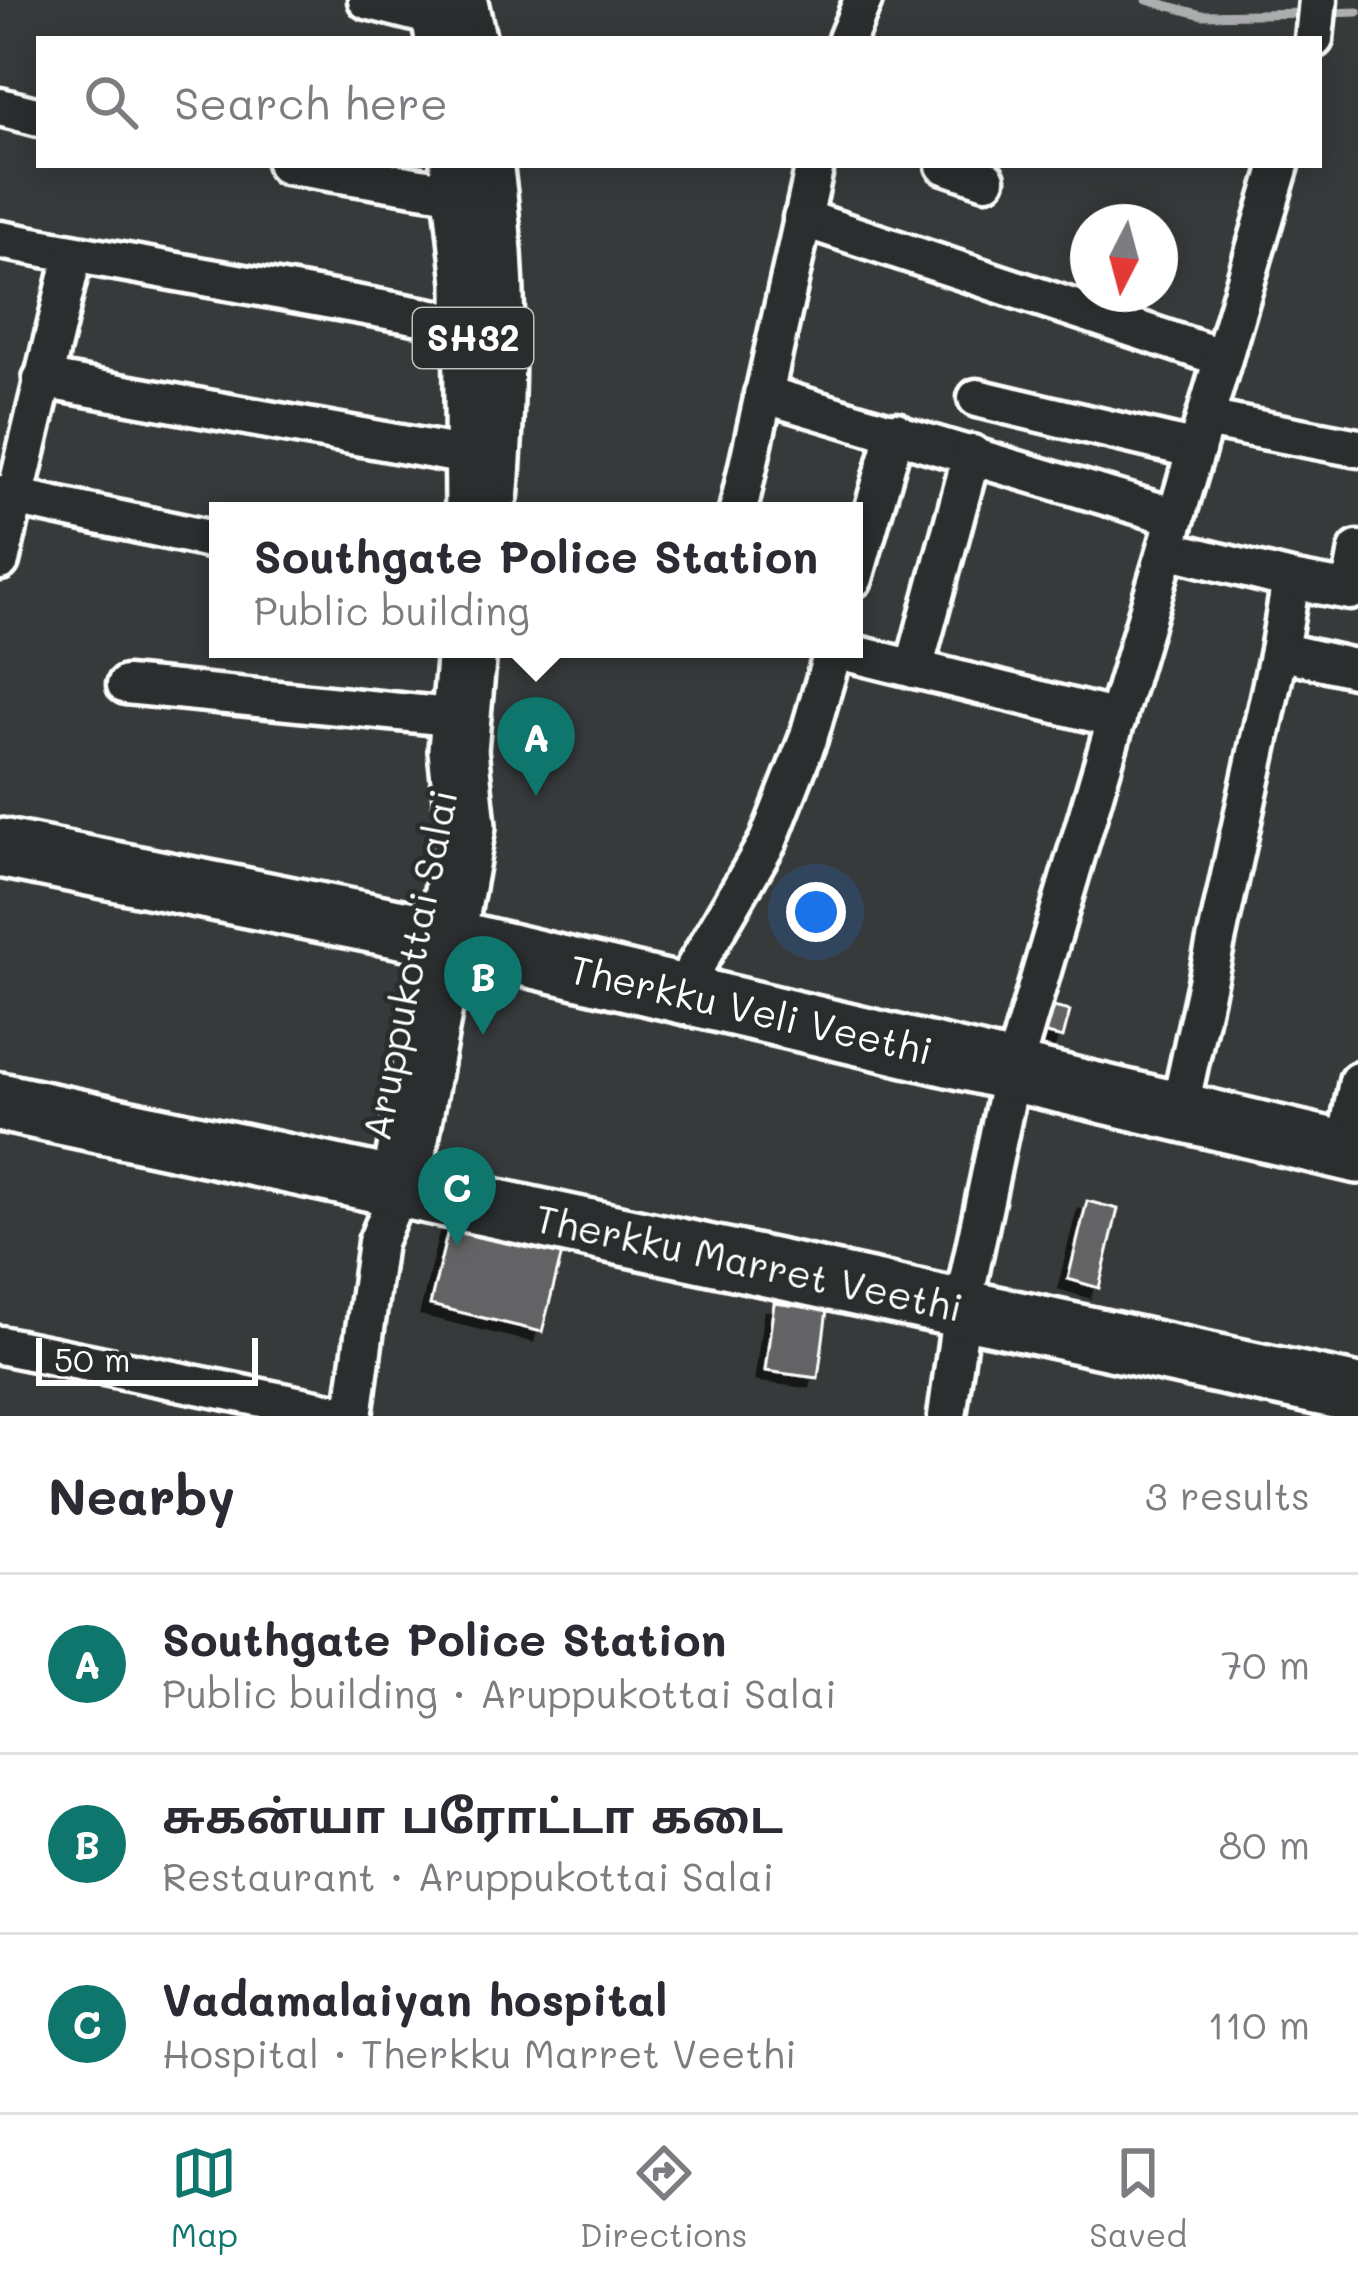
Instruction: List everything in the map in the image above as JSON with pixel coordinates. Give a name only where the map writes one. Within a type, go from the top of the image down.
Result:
[{"type":"main road","name":"SH32","points":[[448,174],[473,282],[475,502]]},
{"type":"main road","name":"Aruppukottai Salai","points":[[384,1185],[430,934],[428,830],[459,734],[465,658]]},
{"type":"main road","name":"Therkku Veli Veethi","points":[[0,848],[430,934],[1352,1152]]},
{"type":"main road","name":"Therkku Marret Veethi","points":[[0,1102],[1358,1394]]},
{"type":"street","points":[[367,0],[428,18]]},
{"type":"street","points":[[468,0],[476,36]]},
{"type":"street","points":[[848,36],[863,0]]},
{"type":"street","points":[[0,106],[36,116]]},
{"type":"street","points":[[340,168],[448,174],[457,502]]},
{"type":"street","points":[[494,168],[506,249],[508,386],[499,502]]},
{"type":"street","points":[[740,502],[814,168]]},
{"type":"street","points":[[954,168],[986,179]]},
{"type":"street","points":[[947,1416],[962,1309],[1012,1072],[1279,168]]},
{"type":"street","points":[[802,218],[1223,358]]},
{"type":"street","points":[[0,240],[454,322]]},
{"type":"street","points":[[0,561],[6,496],[73,256]]},
{"type":"street","points":[[42,379],[455,454]]},
{"type":"street","points":[[763,394],[972,454],[1291,580],[1350,591],[1358,550]]},
{"type":"street","points":[[977,398],[1201,435],[1358,448]]},
{"type":"street","points":[[863,546],[896,431]]},
{"type":"street","points":[[914,669],[972,454]]},
{"type":"street","points":[[6,496],[209,539]]},
{"type":"street","points":[[1179,1111],[1291,580]]},
{"type":"street","points":[[1279,650],[1358,670]]},
{"type":"street","points":[[863,656],[1117,719]]},
{"type":"street","points":[[680,993],[769,842],[808,739],[831,658]]},
{"type":"street","points":[[126,686],[459,734]]},
{"type":"street","points":[[1352,1152],[1358,1081]]},
{"type":"street","points":[[0,1346],[352,1416],[384,1185]]},
{"type":"building","points":[[1041,1004],[1070,1011],[1063,1038],[1034,1031]]},
{"type":"building","points":[[1087,1201],[1118,1209],[1099,1288],[1068,1279]]},
{"type":"building","points":[[450,1222],[563,1249],[542,1332],[430,1305]]},
{"type":"building","points":[[774,1303],[827,1310],[818,1378],[765,1371]]},
{"type":"waterway","points":[[1147,0],[1202,15],[1311,13]]},
{"type":"waterway","points":[[1327,13],[1358,12]]},
{"type":"place","name":"Southgate Police Station","points":[[536,796]]},
{"type":"place","name":"சுகன்யா பரோட்டா கடை","points":[[483,1035]]},
{"type":"place","name":"Vadamalaiyan hospital","points":[[457,1246]]}]
